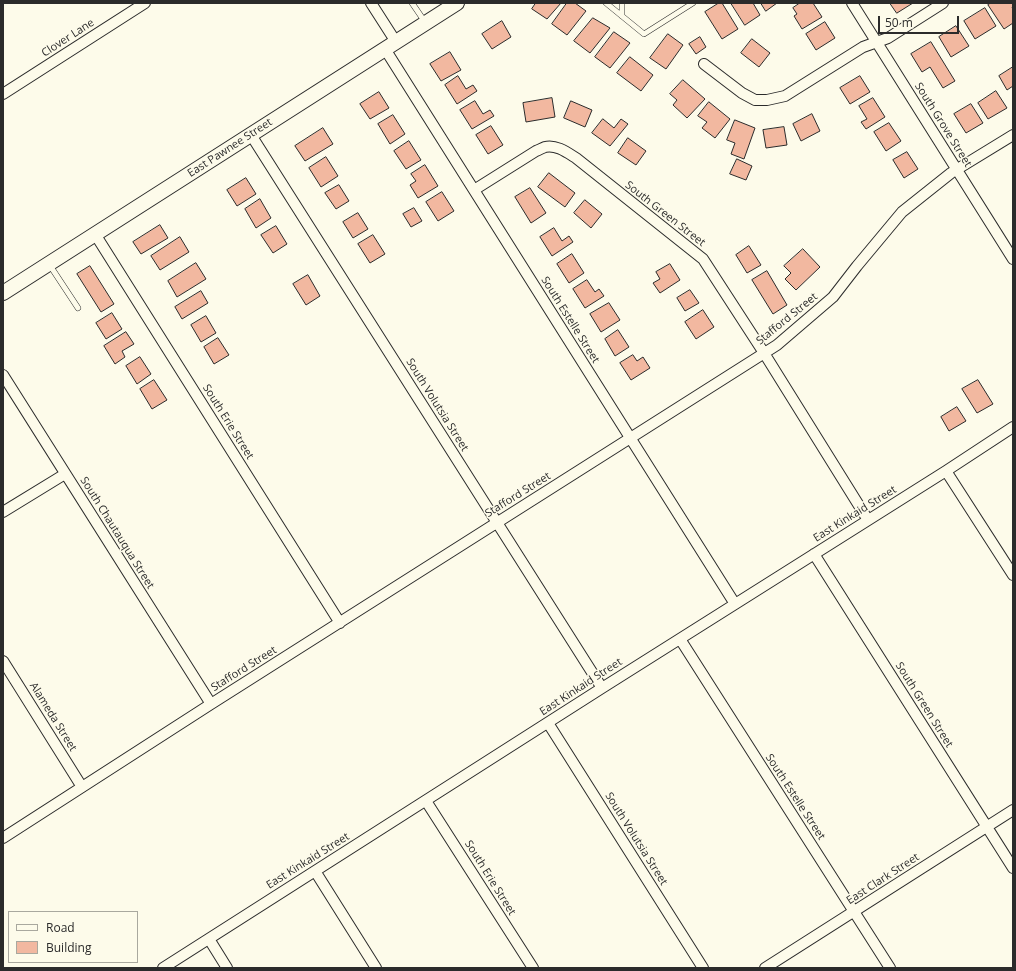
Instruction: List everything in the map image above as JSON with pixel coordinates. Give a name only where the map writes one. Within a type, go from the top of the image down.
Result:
[{"type":"main road","name":"East Pawnee Street","points":[[3,293],[453,4]]},
{"type":"street","name":"Clover Lane","points":[[3,94],[145,3]]},
{"type":"street","name":"South Estelle Street","points":[[371,3],[390,45],[474,190],[735,604]]},
{"type":"street","name":"South Grove Street","points":[[852,3],[1013,259]]},
{"type":"street","points":[[704,64],[742,93],[755,100],[767,100],[785,96],[863,47],[888,38],[943,3]]},
{"type":"street","name":"South Volutsia Street","points":[[251,135],[602,688]]},
{"type":"street","name":"Stafford Street","points":[[3,838],[211,704],[777,345],[832,297],[902,212],[957,170],[1013,135]]},
{"type":"street","name":"South Green Street","points":[[474,190],[527,156],[547,146],[557,148],[576,158],[703,259],[764,353],[868,520]]},
{"type":"street","name":"South Erie Street","points":[[95,234],[340,623]]},
{"type":"street","name":"South Chautauqua Street","points":[[3,375],[211,704]]},
{"type":"street","name":"East Kinkaid Street","points":[[163,968],[1013,427]]},
{"type":"street","points":[[946,471],[1013,575]]},
{"type":"street","points":[[3,512],[65,474]]},
{"type":"street","name":"South Green Street","points":[[814,554],[1013,868]]},
{"type":"street","name":"South Estelle Street","points":[[680,639],[890,968]]},
{"type":"street","name":"Alameda Street","points":[[3,661],[82,787]]},
{"type":"street","name":"South Volutsia Street","points":[[548,723],[703,968]]},
{"type":"street","name":"South Erie Street","points":[[426,801],[533,968]]},
{"type":"street","name":"East Clark Street","points":[[766,968],[1013,810]]},
{"type":"street","points":[[315,872],[376,968]]},
{"type":"street","points":[[209,939],[227,968]]},
{"type":"lane","points":[[412,3],[425,23]]},
{"type":"lane","points":[[606,3],[644,34],[693,3]]},
{"type":"lane","points":[[622,3],[622,16]]},
{"type":"lane","points":[[48,264],[78,308]]},
{"type":"building","points":[[536,3],[561,3],[547,19],[532,9]]},
{"type":"building","points":[[567,3],[575,3],[586,11],[567,35],[552,24]]},
{"type":"building","points":[[719,3],[722,3],[738,29],[722,39],[705,12]]},
{"type":"building","points":[[731,3],[753,3],[760,15],[745,25]]},
{"type":"building","points":[[761,3],[777,3],[766,11]]},
{"type":"building","points":[[800,3],[813,3],[822,17],[802,29],[794,16],[797,14],[793,8]]},
{"type":"building","points":[[890,3],[913,3],[897,13]]},
{"type":"building","points":[[991,3],[1013,3],[1013,23],[1004,29],[988,5]]},
{"type":"building","points":[[985,8],[996,26],[975,39],[964,21]]},
{"type":"building","points":[[593,18],[610,28],[590,53],[574,41]]},
{"type":"building","points":[[502,21],[511,37],[492,49],[482,34]]},
{"type":"building","points":[[825,22],[835,38],[816,50],[806,34]]},
{"type":"building","points":[[956,26],[969,46],[951,57],[939,37]]},
{"type":"building","points":[[614,32],[630,43],[610,68],[595,57]]},
{"type":"building","points":[[668,34],[683,45],[666,69],[650,58]]},
{"type":"building","points":[[700,37],[706,47],[696,54],[689,44]]},
{"type":"building","points":[[752,39],[770,53],[759,67],[741,53]]},
{"type":"building","points":[[931,42],[955,81],[943,88],[930,67],[922,72],[911,54]]},
{"type":"building","points":[[450,52],[461,70],[441,81],[430,64]]},
{"type":"building","points":[[630,57],[653,75],[641,91],[617,73]]},
{"type":"building","points":[[1013,67],[1013,86],[1007,90],[999,76]]},
{"type":"building","points":[[458,76],[466,89],[473,85],[477,91],[457,104],[445,85]]},
{"type":"building","points":[[860,76],[870,92],[850,104],[840,88]]},
{"type":"building","points":[[683,80],[705,99],[687,118],[673,105],[677,100],[670,94]]},
{"type":"building","points":[[996,91],[1007,108],[988,119],[978,103]]},
{"type":"building","points":[[379,92],[389,108],[370,119],[360,104]]},
{"type":"building","points":[[552,98],[555,117],[526,122],[523,103]]},
{"type":"building","points":[[873,98],[885,117],[866,129],[861,122],[867,119],[859,106]]},
{"type":"building","points":[[475,101],[483,114],[490,110],[494,116],[472,129],[460,110]]},
{"type":"building","points":[[571,101],[592,110],[585,127],[564,118]]},
{"type":"building","points":[[709,102],[730,119],[715,138],[702,128],[707,122],[698,116]]},
{"type":"building","points":[[971,104],[983,123],[966,133],[954,114]]},
{"type":"building","points":[[812,114],[820,131],[801,141],[793,124]]},
{"type":"building","points":[[393,115],[405,134],[390,144],[378,124]]},
{"type":"building","points":[[603,119],[614,128],[621,119],[628,124],[610,146],[592,133]]},
{"type":"building","points":[[735,120],[755,128],[744,159],[731,154],[735,143],[727,140]]},
{"type":"building","points":[[889,123],[901,141],[886,151],[874,132]]},
{"type":"building","points":[[491,126],[503,145],[488,154],[476,135]]},
{"type":"building","points":[[784,127],[787,145],[766,148],[763,130]]},
{"type":"building","points":[[323,128],[333,144],[305,161],[295,146]]},
{"type":"building","points":[[628,138],[646,151],[636,165],[618,153]]},
{"type":"building","points":[[409,141],[421,160],[406,169],[394,151]]},
{"type":"building","points":[[907,152],[918,169],[904,178],[893,160]]},
{"type":"building","points":[[326,157],[338,176],[321,187],[309,168]]},
{"type":"building","points":[[737,159],[752,166],[746,180],[730,174]]},
{"type":"building","points":[[425,165],[438,186],[418,198],[410,185],[416,181],[411,174]]},
{"type":"building","points":[[549,173],[575,193],[565,207],[538,187]]},
{"type":"building","points":[[246,178],[256,194],[237,206],[227,190]]},
{"type":"building","points":[[339,185],[349,201],[336,209],[325,193]]},
{"type":"building","points":[[530,188],[546,213],[531,223],[515,197]]},
{"type":"building","points":[[442,192],[454,211],[438,221],[426,202]]},
{"type":"building","points":[[260,199],[271,218],[256,228],[245,209]]},
{"type":"building","points":[[585,200],[602,214],[591,228],[574,213]]},
{"type":"building","points":[[414,208],[422,221],[411,227],[403,214]]},
{"type":"building","points":[[358,213],[368,229],[353,238],[343,222]]},
{"type":"building","points":[[160,225],[168,238],[141,254],[133,242]]},
{"type":"building","points":[[276,226],[287,244],[273,253],[261,235]]},
{"type":"building","points":[[554,228],[562,241],[569,236],[573,242],[552,256],[540,237]]},
{"type":"building","points":[[373,235],[385,254],[370,263],[358,244]]},
{"type":"building","points":[[180,237],[189,252],[160,270],[151,256]]},
{"type":"building","points":[[749,246],[761,265],[747,273],[736,255]]},
{"type":"building","points":[[803,249],[820,267],[796,290],[785,279],[791,273],[784,266]]},
{"type":"building","points":[[572,254],[584,273],[569,283],[557,264]]},
{"type":"building","points":[[196,263],[206,279],[177,297],[168,281]]},
{"type":"building","points":[[670,264],[680,280],[660,293],[653,283],[660,279],[656,272]]},
{"type":"building","points":[[90,266],[114,304],[101,312],[77,274]]},
{"type":"building","points":[[767,271],[787,305],[773,314],[752,280]]},
{"type":"building","points":[[308,275],[320,296],[306,305],[293,284]]},
{"type":"building","points":[[587,280],[595,292],[599,289],[604,296],[585,308],[573,289]]},
{"type":"building","points":[[690,290],[699,303],[685,311],[677,298]]},
{"type":"building","points":[[201,291],[208,303],[182,319],[175,307]]},
{"type":"building","points":[[609,303],[620,320],[601,332],[590,314]]},
{"type":"building","points":[[703,310],[714,327],[696,339],[685,322]]},
{"type":"building","points":[[112,313],[122,329],[106,339],[96,323]]},
{"type":"building","points":[[206,316],[216,333],[201,342],[191,325]]},
{"type":"building","points":[[618,330],[629,347],[615,356],[605,339]]},
{"type":"building","points":[[126,332],[134,344],[122,351],[125,357],[115,364],[104,346]]},
{"type":"building","points":[[218,338],[229,355],[214,364],[204,347]]},
{"type":"building","points":[[633,355],[637,361],[643,357],[650,368],[631,380],[620,363]]},
{"type":"building","points":[[140,357],[151,374],[137,384],[126,366]]},
{"type":"building","points":[[154,380],[167,400],[152,409],[140,389]]},
{"type":"building","points":[[978,380],[993,404],[977,413],[962,389]]},
{"type":"building","points":[[957,407],[966,421],[949,431],[941,417]]}]
